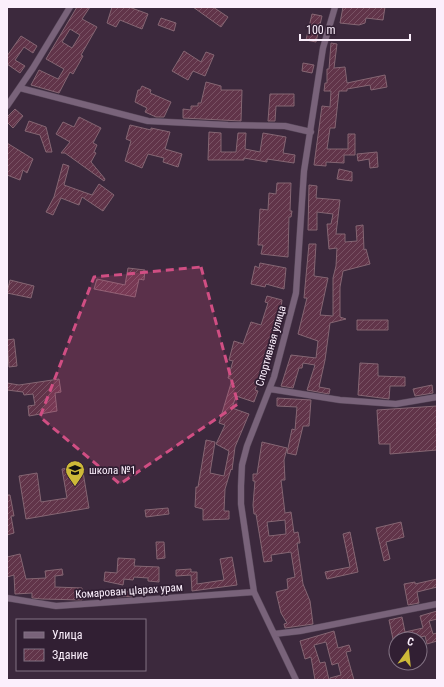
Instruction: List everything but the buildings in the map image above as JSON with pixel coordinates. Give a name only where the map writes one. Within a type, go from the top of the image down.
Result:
[{"type":"street","points":[[7,106],[20,88],[70,7]]},
{"type":"street","name":"Спортивная улица","points":[[296,680],[254,592],[241,504],[242,465],[247,446],[270,389],[296,292],[304,170],[323,48],[336,7]]},
{"type":"street","points":[[20,88],[148,121],[285,126],[311,132]]},
{"type":"street","points":[[270,389],[340,400],[396,404],[437,397]]},
{"type":"street","name":"Комарован цIарах урам","points":[[7,598],[56,606],[254,592]]},
{"type":"street","points":[[274,634],[300,631],[437,604]]},
{"type":"highlighted area","points":[[201,267],[238,404],[120,484],[40,417],[94,277]]},
{"type":"place","name":"школа №1","points":[[75,487]]}]
